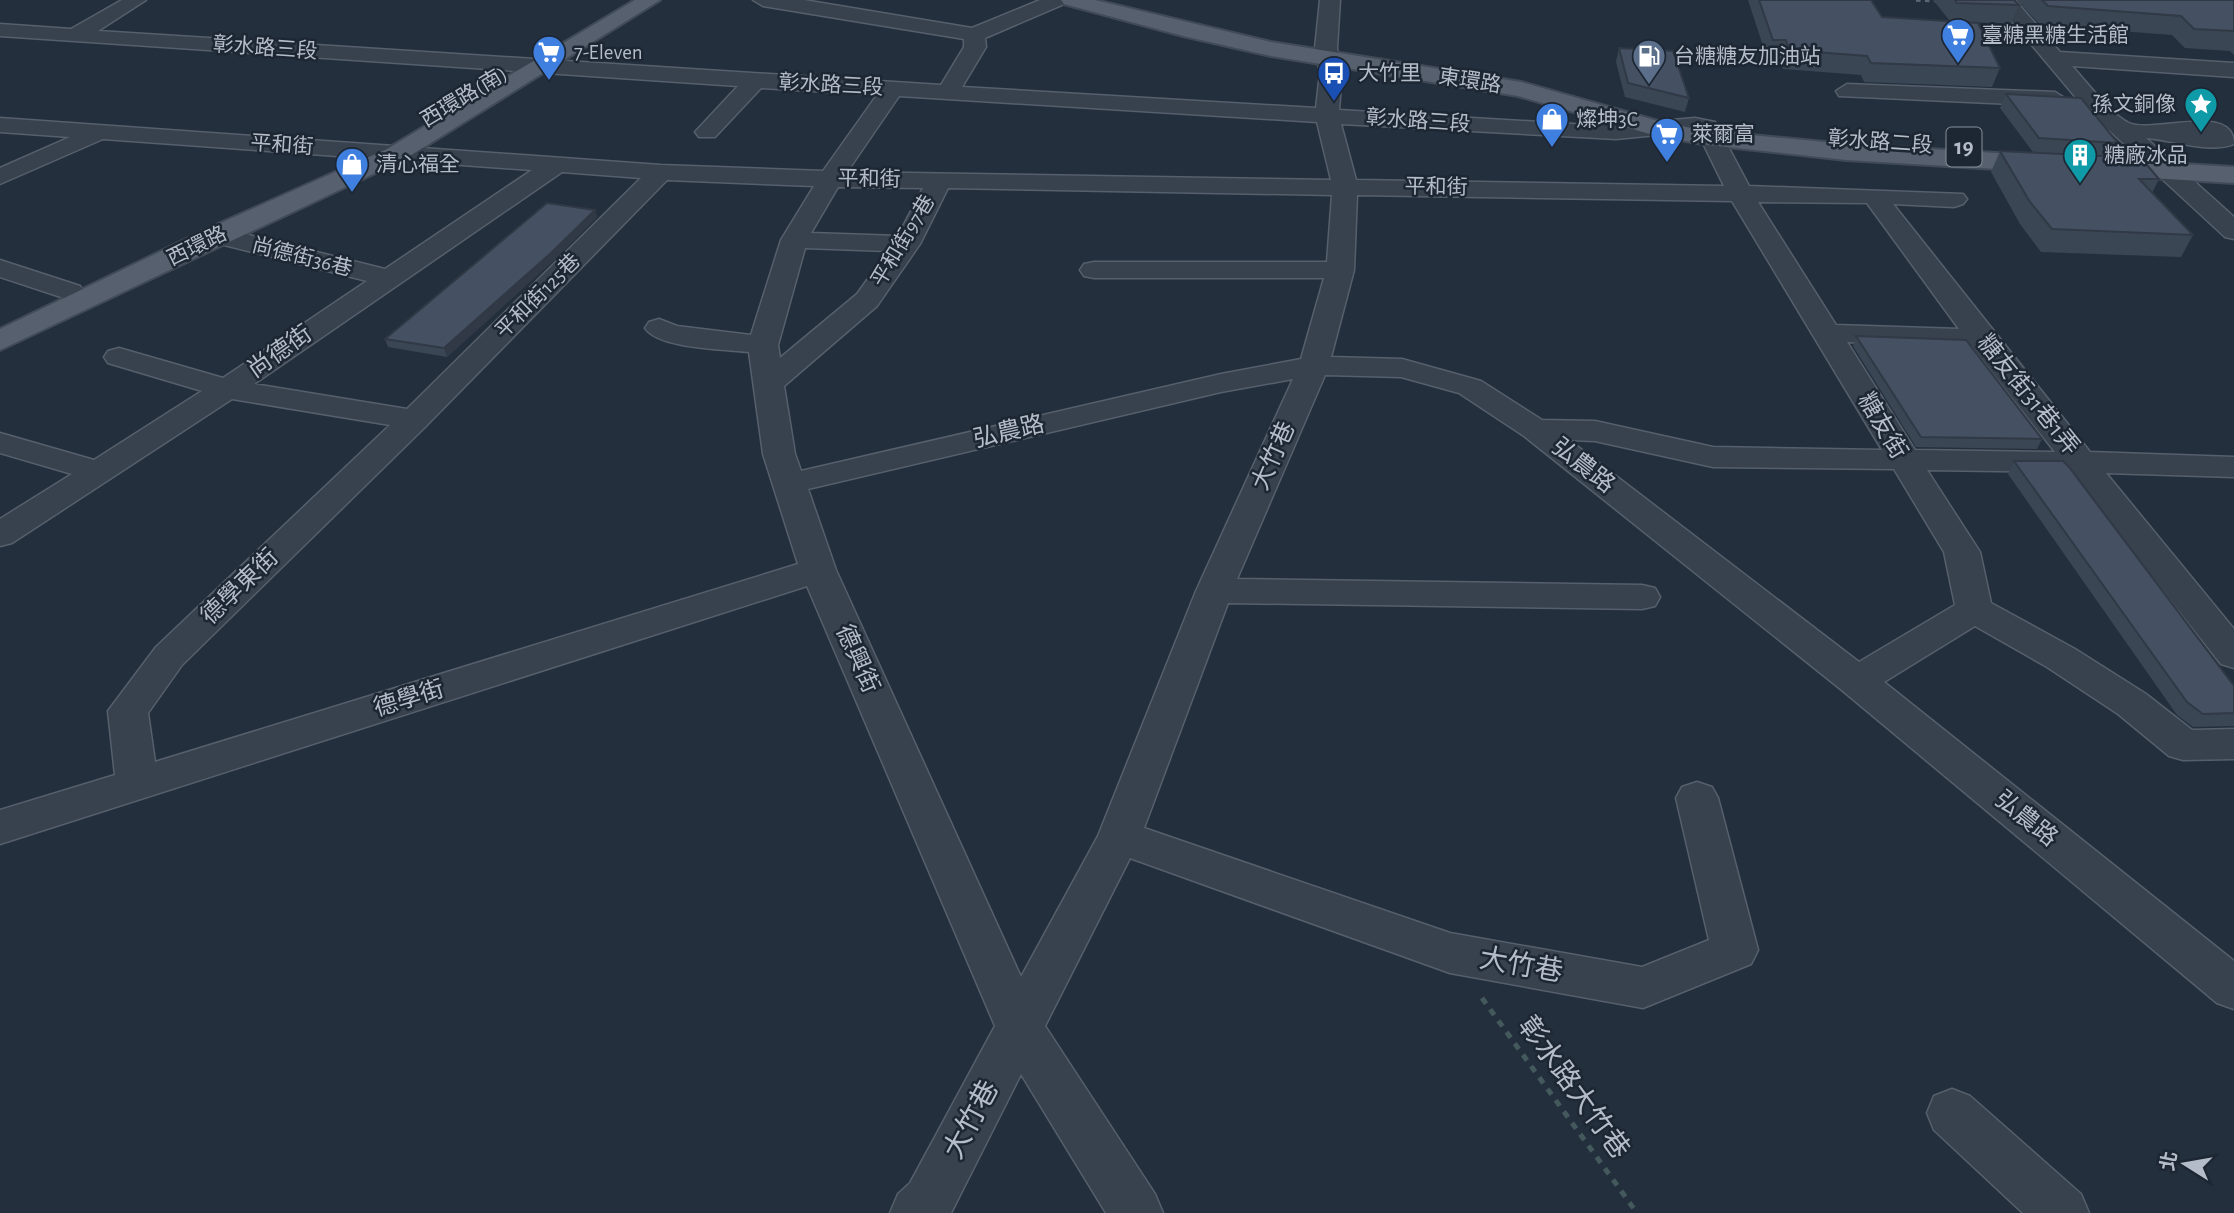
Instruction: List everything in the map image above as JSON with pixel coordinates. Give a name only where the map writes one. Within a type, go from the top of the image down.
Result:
[{"type":"main road","name":"西環路(南)","points":[[384,153],[516,66],[628,0]]},
{"type":"main road","name":"西環路(南)","points":[[384,153],[541,67],[650,0]]},
{"type":"main road","name":"東環路","points":[[1072,0],[1183,30],[1521,89],[1662,130]]},
{"type":"main road","name":"東環路","points":[[1114,0],[1327,54],[1526,81],[1705,130]]},
{"type":"main road","name":"彰水路三段","points":[[1662,130],[1705,130],[1846,152]]},
{"type":"main road","name":"彰水路二段","points":[[1705,130],[2158,165],[2234,175]]},
{"type":"main road","name":"彰水路二段","points":[[1846,152],[2158,165],[2234,165]]},
{"type":"main road","name":"西環路","points":[[0,341],[384,153]]},
{"type":"main road","name":"西環路","points":[[0,325],[384,153]]},
{"type":"street","points":[[75,35],[136,0]]},
{"type":"street","points":[[763,0],[974,35],[1057,0]]},
{"type":"street","name":"大竹巷","points":[[917,1213],[929,1201],[1119,837],[1214,591],[1314,366],[1340,270],[1345,186],[1327,115],[1331,73],[1327,54],[1330,0]]},
{"type":"street","points":[[2004,0],[2091,101],[2158,165],[2234,231]]},
{"type":"street","name":"彰水路三段","points":[[0,30],[516,66],[1574,131],[1662,130]]},
{"type":"street","points":[[948,92],[975,47],[974,35]]},
{"type":"street","points":[[2055,58],[2234,69]]},
{"type":"street","points":[[707,132],[756,80]]},
{"type":"street","name":"德興街","points":[[893,88],[830,178],[794,240],[762,345],[779,454],[818,570],[1020,1028],[1136,1213]]},
{"type":"street","points":[[1846,91],[2091,101]]},
{"type":"street","name":"平和街","points":[[0,125],[662,172],[830,178],[1874,196]]},
{"type":"street","name":"糖友街","points":[[1705,130],[1739,192],[1962,552],[1974,610]]},
{"type":"street","points":[[2121,130],[2174,133]]},
{"type":"street","points":[[0,177],[100,132]]},
{"type":"street","name":"尚德街","points":[[0,535],[227,389],[558,164]]},
{"type":"street","name":"平和街125巷","points":[[414,420],[662,172]]},
{"type":"street","name":"平和街97巷","points":[[769,383],[867,300],[907,244],[940,180]]},
{"type":"street","points":[[1874,196],[1954,199]]},
{"type":"street","name":"糖友街31巷1弄","points":[[1874,196],[1981,338],[2234,655]]},
{"type":"street","name":"尚德街36巷","points":[[218,235],[387,278]]},
{"type":"street","points":[[794,240],[907,244]]},
{"type":"street","points":[[0,268],[70,292]]},
{"type":"street","points":[[1094,270],[1340,270]]},
{"type":"street","points":[[659,328],[670,334],[762,345]]},
{"type":"street","points":[[1826,333],[1981,338]]},
{"type":"street","points":[[119,357],[227,389],[414,420]]},
{"type":"street","name":"弘農路","points":[[788,484],[1221,383],[1314,366],[1402,368],[1470,387],[1535,429],[1857,681],[2234,989]]},
{"type":"street","name":"德學東街","points":[[137,784],[128,711],[169,656],[414,420]]},
{"type":"street","points":[[1535,429],[1595,431],[1713,457],[2234,467]]},
{"type":"street","points":[[0,443],[98,471]]},
{"type":"street","name":"德學街","points":[[0,827],[818,570]]},
{"type":"street","points":[[1214,591],[1642,597]]},
{"type":"street","points":[[1857,681],[1974,610],[2060,658],[2132,704],[2183,745],[2234,744]]},
{"type":"street","name":"大竹巷","points":[[1119,837],[1450,953],[1643,988],[1735,950],[1697,798]]},
{"type":"street","points":[[1952,1113],[2062,1213]]},
{"type":"path","name":"彰水路大竹巷","points":[[1450,953],[1637,1213]]},
{"type":"building","points":[[1759,0],[1871,0],[1882,17],[1978,23],[2000,68],[1871,63],[1867,56],[1789,50],[1786,40],[1773,40]]},
{"type":"building","points":[[1955,0],[2014,0],[2019,5],[1957,3]]},
{"type":"building","points":[[2042,0],[2234,0],[2234,31],[2194,29],[2181,16],[2048,6]]},
{"type":"building","points":[[1619,48],[1673,51],[1689,98],[1628,83]]},
{"type":"building","points":[[2006,94],[2081,98],[2118,143],[2039,138]]},
{"type":"building","points":[[2000,151],[2141,158],[2159,179],[2139,179],[2193,235],[2052,229],[2030,202]]},
{"type":"building","points":[[547,203],[595,210],[444,348],[385,339]]},
{"type":"building","points":[[1856,336],[1966,340],[2042,439],[1921,437]]},
{"type":"building","points":[[2014,461],[2063,461],[2069,467],[2234,686],[2234,713],[2203,714],[2187,702]]},
{"type":"railway","points":[[1916,0],[1951,1]]},
{"type":"place","name":"臺糖黑糖生活館","points":[[1958,65]]},
{"type":"place","name":"7-Eleven","points":[[549,82]]},
{"type":"place","name":"台糖糖友加油站","points":[[1649,86]]},
{"type":"place","name":"大竹里","points":[[1334,103]]},
{"type":"place","name":"孫文銅像","points":[[2201,134]]},
{"type":"place","name":"燦坤3C","points":[[1552,149]]},
{"type":"place","name":"萊爾富","points":[[1667,164]]},
{"type":"place","name":"糖廠冰品","points":[[2080,185]]},
{"type":"place","name":"清心福全","points":[[352,194]]}]
